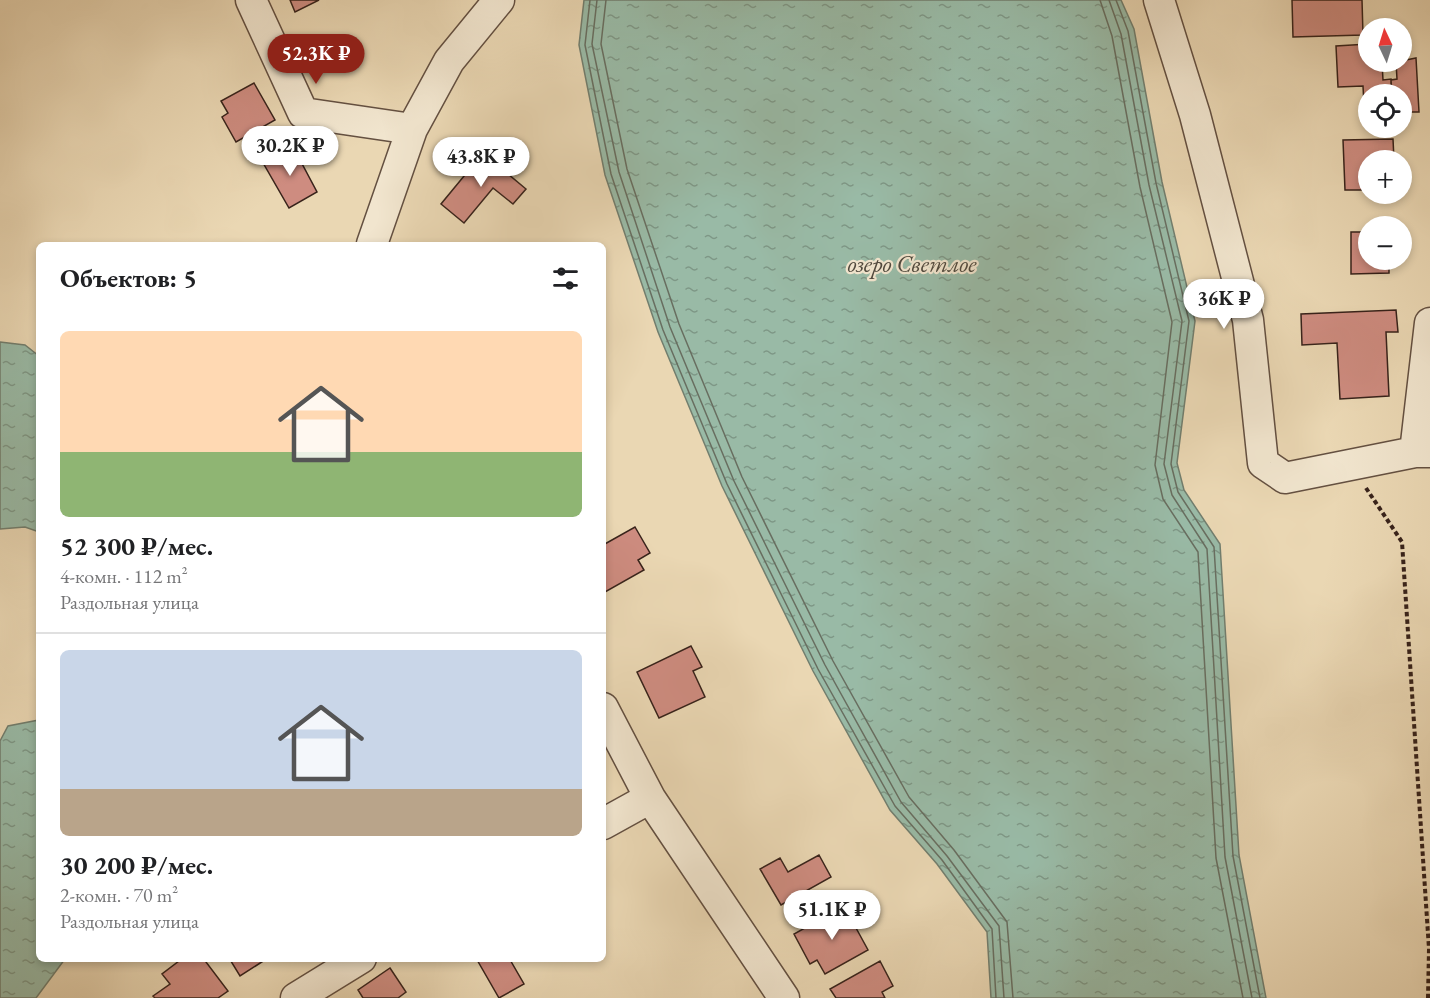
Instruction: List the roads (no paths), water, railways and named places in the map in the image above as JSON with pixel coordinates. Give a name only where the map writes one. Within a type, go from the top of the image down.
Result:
[{"type":"street","points":[[251,0],[303,113],[412,129]]},
{"type":"street","points":[[373,242],[412,129],[449,61],[499,0]]},
{"type":"street","points":[[1159,0],[1195,115],[1248,320],[1263,463],[1285,478],[1423,452],[1430,323]]},
{"type":"street","points":[[606,714],[650,798],[784,998]]},
{"type":"street","points":[[606,822],[650,798]]},
{"type":"street","points":[[296,998],[354,962]]},
{"type":"water","name":"озеро Светлое","points":[[584,0],[1121,0],[1134,29],[1162,182],[1195,321],[1177,463],[1184,490],[1220,544],[1239,855],[1266,998],[991,998],[987,932],[937,864],[890,810],[813,671],[722,486],[658,332],[605,175],[579,45]]},
{"type":"water","points":[[0,342],[25,345],[36,354],[36,531],[25,527],[0,529]]},
{"type":"water","points":[[36,721],[36,962],[63,962],[36,998],[0,998],[0,741],[8,726]]}]
